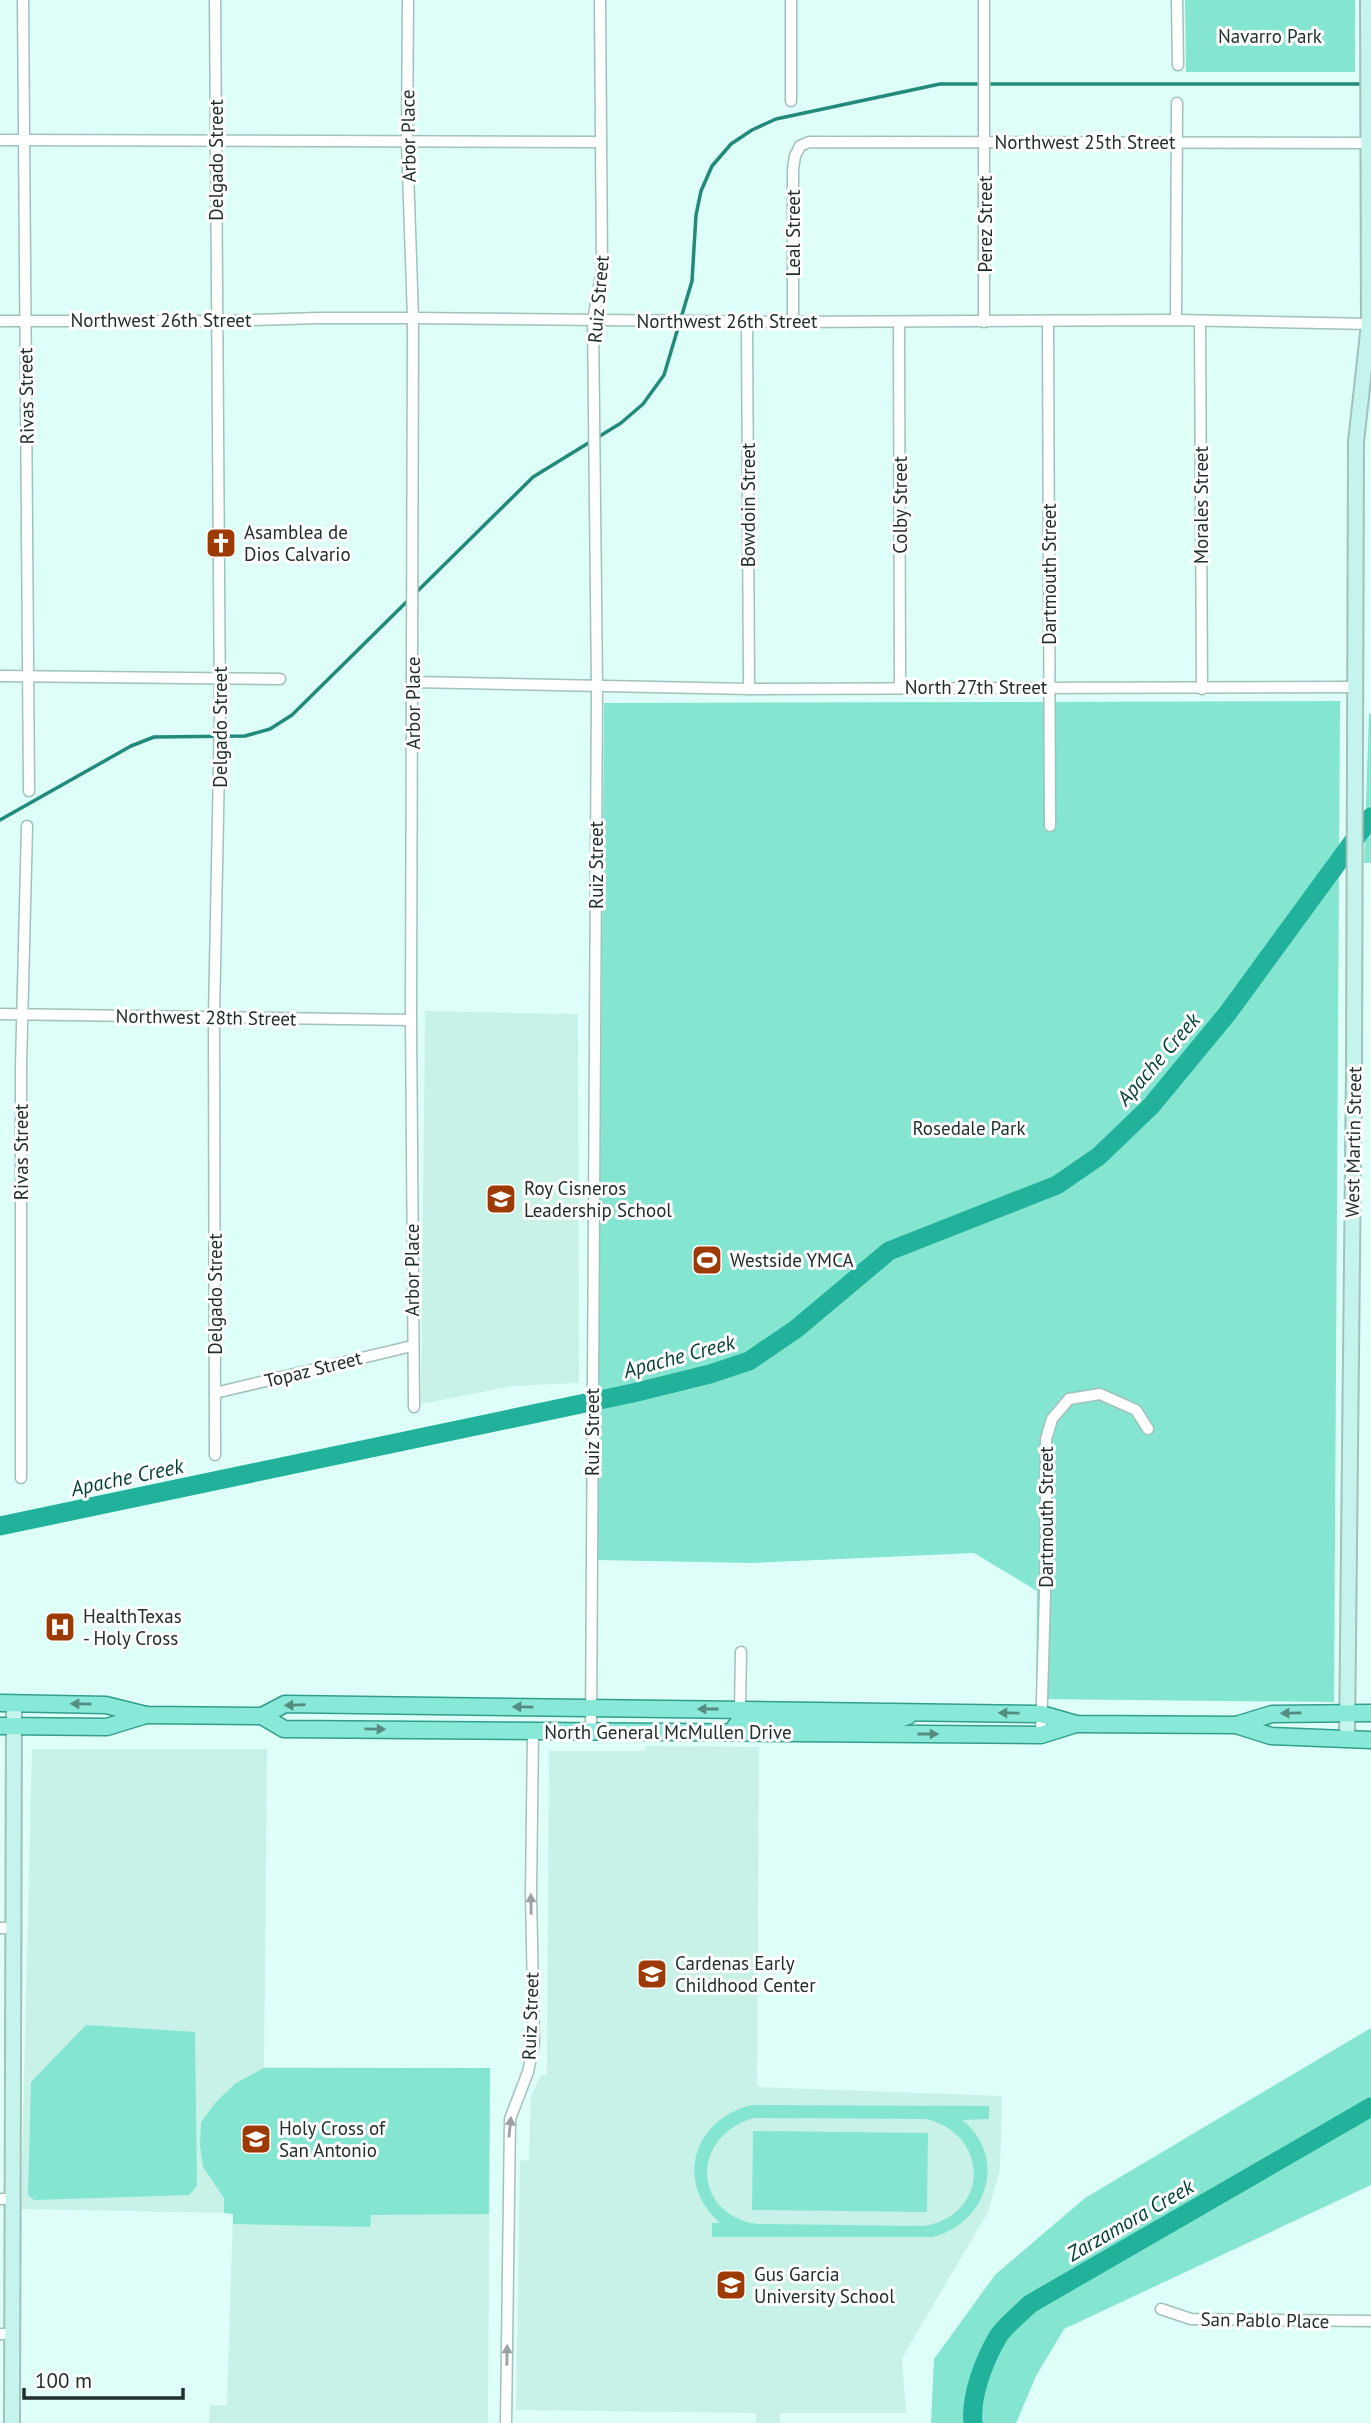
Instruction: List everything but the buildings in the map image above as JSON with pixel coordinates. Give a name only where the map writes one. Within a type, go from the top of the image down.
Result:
[{"type":"main road","name":"North General McMullen Drive","points":[[7,1703],[106,1704],[146,1715],[262,1716],[285,1704],[1041,1714],[1076,1724],[1236,1725],[1271,1736],[1371,1740]]},
{"type":"main road","points":[[732,1732],[739,1721],[889,1723],[923,1711]]},
{"type":"main road","name":"North General McMullen Drive","points":[[1236,1725],[1272,1714],[1371,1713]]},
{"type":"main road","name":"North General McMullen Drive","points":[[7,1726],[107,1727],[146,1715]]},
{"type":"main road","name":"North General McMullen Drive","points":[[262,1716],[284,1729],[1041,1735],[1076,1724]]},
{"type":"street","name":"Rivas Street","points":[[23,0],[29,791]]},
{"type":"street","name":"Delgado Street","points":[[215,0],[220,679],[215,1017],[215,1455]]},
{"type":"street","name":"Arbor Place","points":[[408,0],[407,142],[413,318],[411,1020],[414,1407]]},
{"type":"street","name":"Ruiz Street","points":[[590,1731],[597,685],[593,320],[602,270],[600,0]]},
{"type":"street","points":[[791,0],[791,101]]},
{"type":"street","name":"Perez Street","points":[[984,0],[985,323]]},
{"type":"street","points":[[1177,0],[1178,65]]},
{"type":"street","name":"West Martin Street","points":[[1347,1740],[1356,442],[1370,324],[1368,0]]},
{"type":"street","points":[[1176,320],[1177,103]]},
{"type":"street","points":[[0,140],[600,142]]},
{"type":"street","name":"Northwest 25th Street","points":[[800,146],[809,142],[1369,143]]},
{"type":"street","name":"Leal Street","points":[[793,322],[793,169],[800,146]]},
{"type":"street","name":"Northwest 26th Street","points":[[0,321],[413,318],[985,323],[1176,320],[1370,324]]},
{"type":"street","name":"Dartmouth Street","points":[[1048,321],[1050,827]]},
{"type":"street","name":"Morales Street","points":[[1200,321],[1202,689]]},
{"type":"street","name":"Bowdoin Street","points":[[747,322],[749,689]]},
{"type":"street","name":"Colby Street","points":[[899,322],[900,688]]},
{"type":"street","points":[[0,676],[281,679]]},
{"type":"street","name":"North 27th Street","points":[[413,682],[749,689],[1355,687]]},
{"type":"street","name":"Rivas Street","points":[[21,1478],[22,1014],[27,826]]},
{"type":"street","name":"Northwest 28th Street","points":[[0,1014],[411,1020]]},
{"type":"street","name":"Topaz Street","points":[[215,1393],[412,1346]]},
{"type":"street","name":"Dartmouth Street","points":[[1041,1735],[1046,1439],[1052,1419],[1069,1399],[1100,1394],[1136,1410],[1148,1429]]},
{"type":"street","points":[[740,1709],[741,1651]]},
{"type":"street","points":[[7,1703],[6,2334],[12,2423]]},
{"type":"street","name":"Ruiz Street","points":[[506,2423],[510,2119],[528,2072],[534,2043],[531,1895],[533,1731]]},
{"type":"street","name":"San Pablo Place","points":[[1161,2309],[1191,2319],[1371,2321]]},
{"type":"shaded area","name":"Roy Cisneros Leadership School","points":[[425,1011],[578,1014],[579,1383],[512,1386],[421,1404]]},
{"type":"shaded area","name":"Gus Garcia University School","points":[[646,1746],[759,1747],[757,2087],[1002,2096],[1000,2169],[988,2212],[902,2358],[906,2413],[780,2413],[780,2423],[756,2423],[756,2413],[516,2410],[520,2160],[529,2161],[531,2096],[541,2075],[547,2075],[549,1751],[645,1751]]},
{"type":"shaded area","name":"Holy Cross of San Antonio","points":[[32,1749],[267,1749],[264,2067],[490,2068],[488,2423],[209,2423],[210,2405],[227,2405],[233,2213],[21,2209]]},
{"type":"green space","name":"Navarro Park","points":[[1185,0],[1355,0],[1355,72],[1186,72]]},
{"type":"green space","name":"Rosedale Park","points":[[1340,701],[1334,1702],[1036,1699],[1037,1591],[974,1553],[751,1563],[597,1560],[604,703]]},
{"type":"green space","points":[[1371,713],[1371,863],[1364,863],[1369,714]]},
{"type":"green space","points":[[86,2025],[195,2032],[197,2186],[189,2195],[34,2200],[28,2195],[31,2082]]},
{"type":"green space","points":[[1371,2028],[1371,2185],[1064,2329],[1036,2376],[1016,2423],[931,2423],[934,2359],[995,2275],[1085,2198]]},
{"type":"green space","points":[[264,2068],[490,2068],[489,2214],[371,2215],[370,2227],[233,2224],[233,2214],[224,2213],[224,2198],[203,2167],[201,2122],[216,2102],[236,2083]]},
{"type":"green space","points":[[752,2105],[989,2106],[989,2119],[962,2120],[976,2135],[985,2151],[988,2169],[985,2187],[967,2218],[952,2229],[933,2237],[712,2237],[712,2223],[720,2223],[706,2207],[697,2190],[694,2172],[697,2154],[704,2138],[732,2112]],"holes":[[[754,2118],[926,2119],[947,2127],[962,2141],[971,2157],[974,2174],[971,2191],[961,2207],[946,2219],[924,2226],[757,2224],[736,2217],[720,2206],[711,2191],[707,2174],[710,2157],[718,2141],[733,2127]]]},
{"type":"green space","points":[[753,2131],[928,2133],[927,2212],[752,2210]]},
{"type":"waterway","points":[[0,820],[131,746],[154,737],[245,736],[270,729],[292,715],[533,477],[621,423],[643,404],[664,375],[692,281],[696,215],[701,191],[712,166],[731,144],[752,130],[776,119],[940,84],[1364,84]]},
{"type":"waterway","name":"Apache Creek","points":[[0,1526],[633,1393],[710,1374],[749,1361],[796,1329],[889,1251],[1057,1185],[1099,1156],[1151,1106],[1227,1014],[1371,817]]},
{"type":"waterway","name":"Zarzamora Creek","points":[[973,2423],[976,2389],[989,2355],[1002,2331],[1030,2304],[1371,2107]]},
{"type":"place","name":"Asamblea de Dios Calvario","points":[[221,543]]},
{"type":"place","name":"Roy Cisneros Leadership School","points":[[501,1199]]},
{"type":"place","name":"Westside YMCA","points":[[707,1260]]},
{"type":"place","name":"HealthTexas - Holy Cross","points":[[60,1627]]},
{"type":"place","name":"Cardenas Early Childhood Center","points":[[652,1974]]},
{"type":"place","name":"Holy Cross of San Antonio","points":[[256,2139]]},
{"type":"place","name":"Gus Garcia University School","points":[[731,2285]]}]
